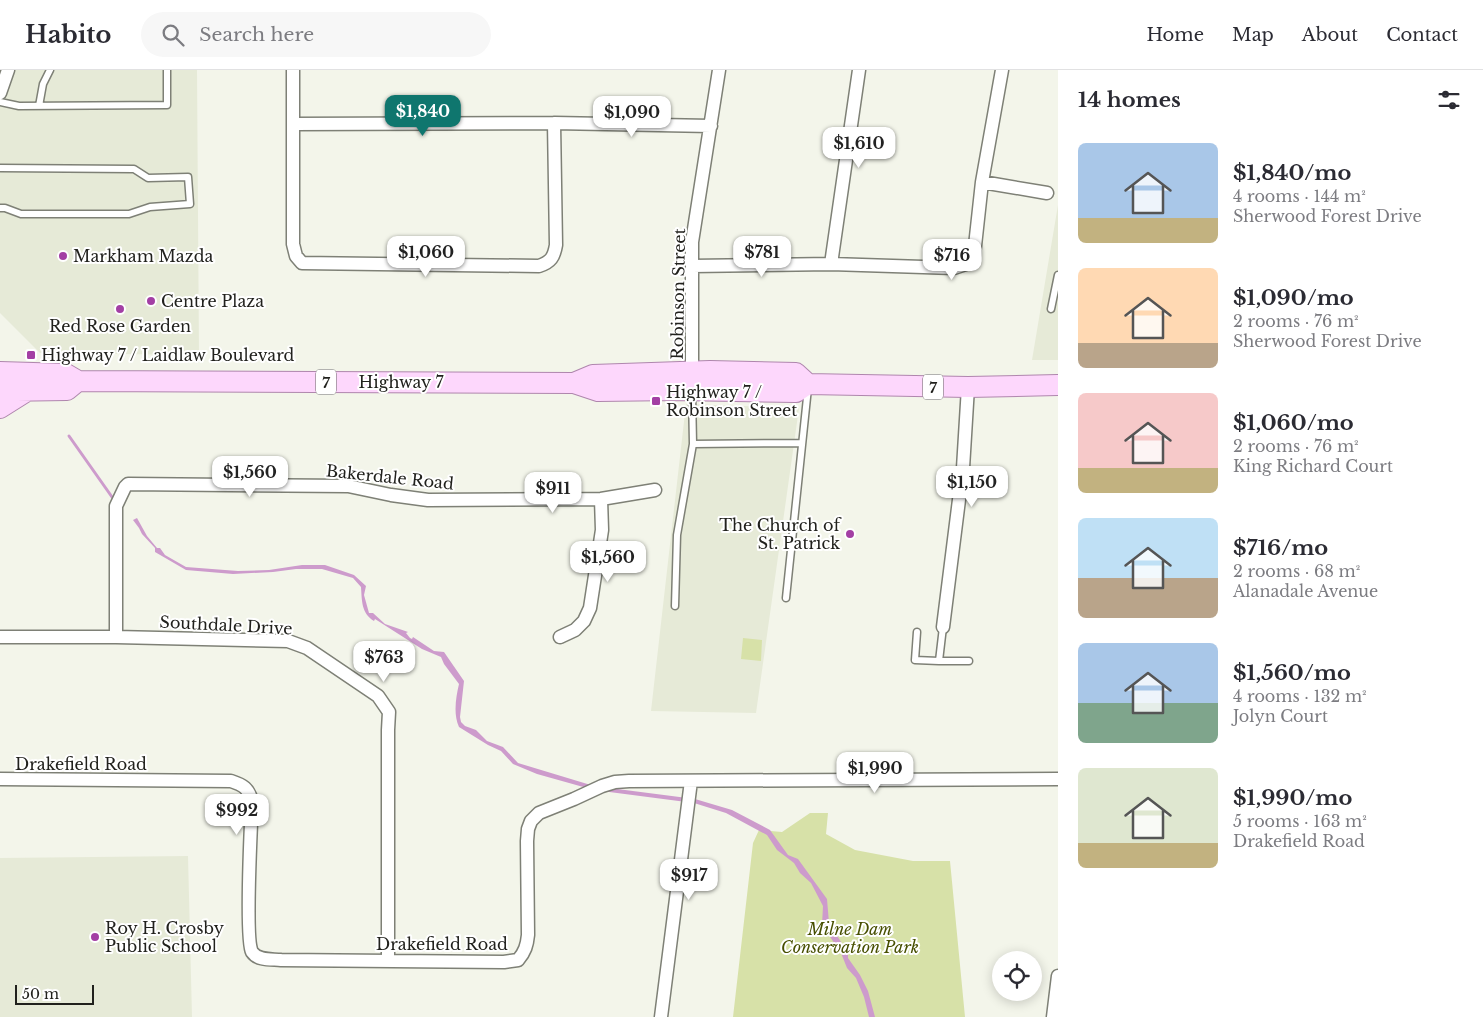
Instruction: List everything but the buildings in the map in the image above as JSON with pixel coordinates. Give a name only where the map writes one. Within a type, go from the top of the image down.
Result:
[{"type":"main road","name":"Highway 7","points":[[0,372],[66,374],[78,381],[574,383],[598,391],[692,381],[796,392],[808,384],[968,387],[1058,385]]},
{"type":"main road","name":"Highway 7","points":[[0,391],[67,390],[78,381]]},
{"type":"main road","points":[[0,408],[28,390]]},
{"type":"street","points":[[0,94],[8,70]]},
{"type":"street","points":[[293,70],[293,244],[296,256],[302,263],[539,266],[549,263],[555,255],[556,246],[554,124]]},
{"type":"street","name":"Robinson Street","points":[[692,381],[692,242],[719,70]]},
{"type":"street","points":[[831,264],[859,70]]},
{"type":"street","points":[[692,266],[831,264],[954,268],[969,263],[974,254],[982,182],[1002,70]]},
{"type":"street","points":[[293,124],[711,126]]},
{"type":"street","points":[[982,182],[1047,193]]},
{"type":"street","points":[[943,627],[963,468],[968,387]]},
{"type":"street","name":"Bakerdale Road","points":[[116,637],[116,506],[128,484],[348,486],[390,495],[428,500],[601,500],[655,490]]},
{"type":"street","points":[[560,636],[576,630],[584,621],[590,608],[602,530],[601,500]]},
{"type":"street","name":"Southdale Drive","points":[[0,636],[288,641],[307,648],[378,696],[389,712],[388,960]]},
{"type":"street","name":"Drakefield Road","points":[[0,779],[230,781],[241,784],[249,790],[252,802],[249,927],[252,951],[259,958],[281,960],[504,962],[518,960],[524,953],[528,935],[528,829],[534,816],[602,786],[615,782],[1058,779]]},
{"type":"street","points":[[661,1017],[691,781]]},
{"type":"street","points":[[1053,1017],[1058,976]]},
{"type":"lane","points":[[39,106],[43,84],[50,70]]},
{"type":"lane","points":[[0,102],[19,106],[167,105],[166,70]]},
{"type":"lane","points":[[0,168],[134,169],[148,178],[188,177],[190,204],[150,207],[129,214],[20,214],[0,208]]},
{"type":"lane","points":[[1052,309],[1058,275]]},
{"type":"lane","points":[[674,606],[677,535],[693,444],[692,381]]},
{"type":"lane","points":[[786,598],[808,384]]},
{"type":"lane","points":[[693,444],[802,444]]},
{"type":"lane","points":[[939,661],[943,627]]},
{"type":"lane","points":[[917,632],[915,660],[968,661]]},
{"type":"shaded area","points":[[0,70],[197,70],[199,355],[40,353],[0,313]]},
{"type":"shaded area","points":[[1058,205],[1058,360],[1032,360]]},
{"type":"shaded area","points":[[686,404],[799,408],[756,713],[651,711]]},
{"type":"shaded area","points":[[137,518],[147,536],[157,548],[160,548],[165,555],[186,567],[238,571],[269,570],[302,565],[325,565],[354,575],[366,586],[364,595],[369,613],[373,613],[385,624],[408,632],[406,633],[410,638],[412,639],[413,637],[434,651],[444,652],[464,681],[461,722],[465,726],[476,730],[487,741],[503,747],[518,763],[594,786],[695,799],[732,810],[770,830],[788,855],[798,859],[827,899],[829,923],[848,953],[848,958],[868,991],[875,1017],[869,1017],[864,997],[856,978],[847,968],[841,953],[822,925],[823,906],[811,883],[800,873],[794,863],[777,850],[767,835],[726,813],[694,803],[594,790],[537,774],[513,764],[501,751],[459,727],[456,700],[459,684],[441,657],[422,649],[375,619],[374,621],[370,618],[364,610],[361,587],[353,578],[322,569],[233,574],[186,570],[155,552],[155,548],[142,534],[133,520]]},
{"type":"shaded area","name":"Roy H. Crosby Public School","points":[[188,856],[192,1017],[0,1017],[0,858]]},
{"type":"green space","points":[[743,638],[762,640],[761,661],[741,659]]},
{"type":"green space","name":"Milne Dam Conservation Park","points":[[810,813],[828,813],[826,834],[855,850],[913,861],[950,861],[965,1017],[733,1017],[753,843],[759,830],[782,832]]},
{"type":"waterway","points":[[69,436],[112,497]]},
{"type":"place","name":"Markham Mazda","points":[[63,256]]},
{"type":"place","name":"Centre Plaza","points":[[151,301]]},
{"type":"place","name":"Red Rose Garden","points":[[120,309]]},
{"type":"place","name":"Highway 7 / Laidlaw Boulevard","points":[[31,355]]},
{"type":"place","name":"Highway 7 / Robinson Street","points":[[656,401]]},
{"type":"place","name":"The Church of St. Patrick","points":[[850,534]]},
{"type":"place","name":"Roy H. Crosby Public School","points":[[95,937]]}]
